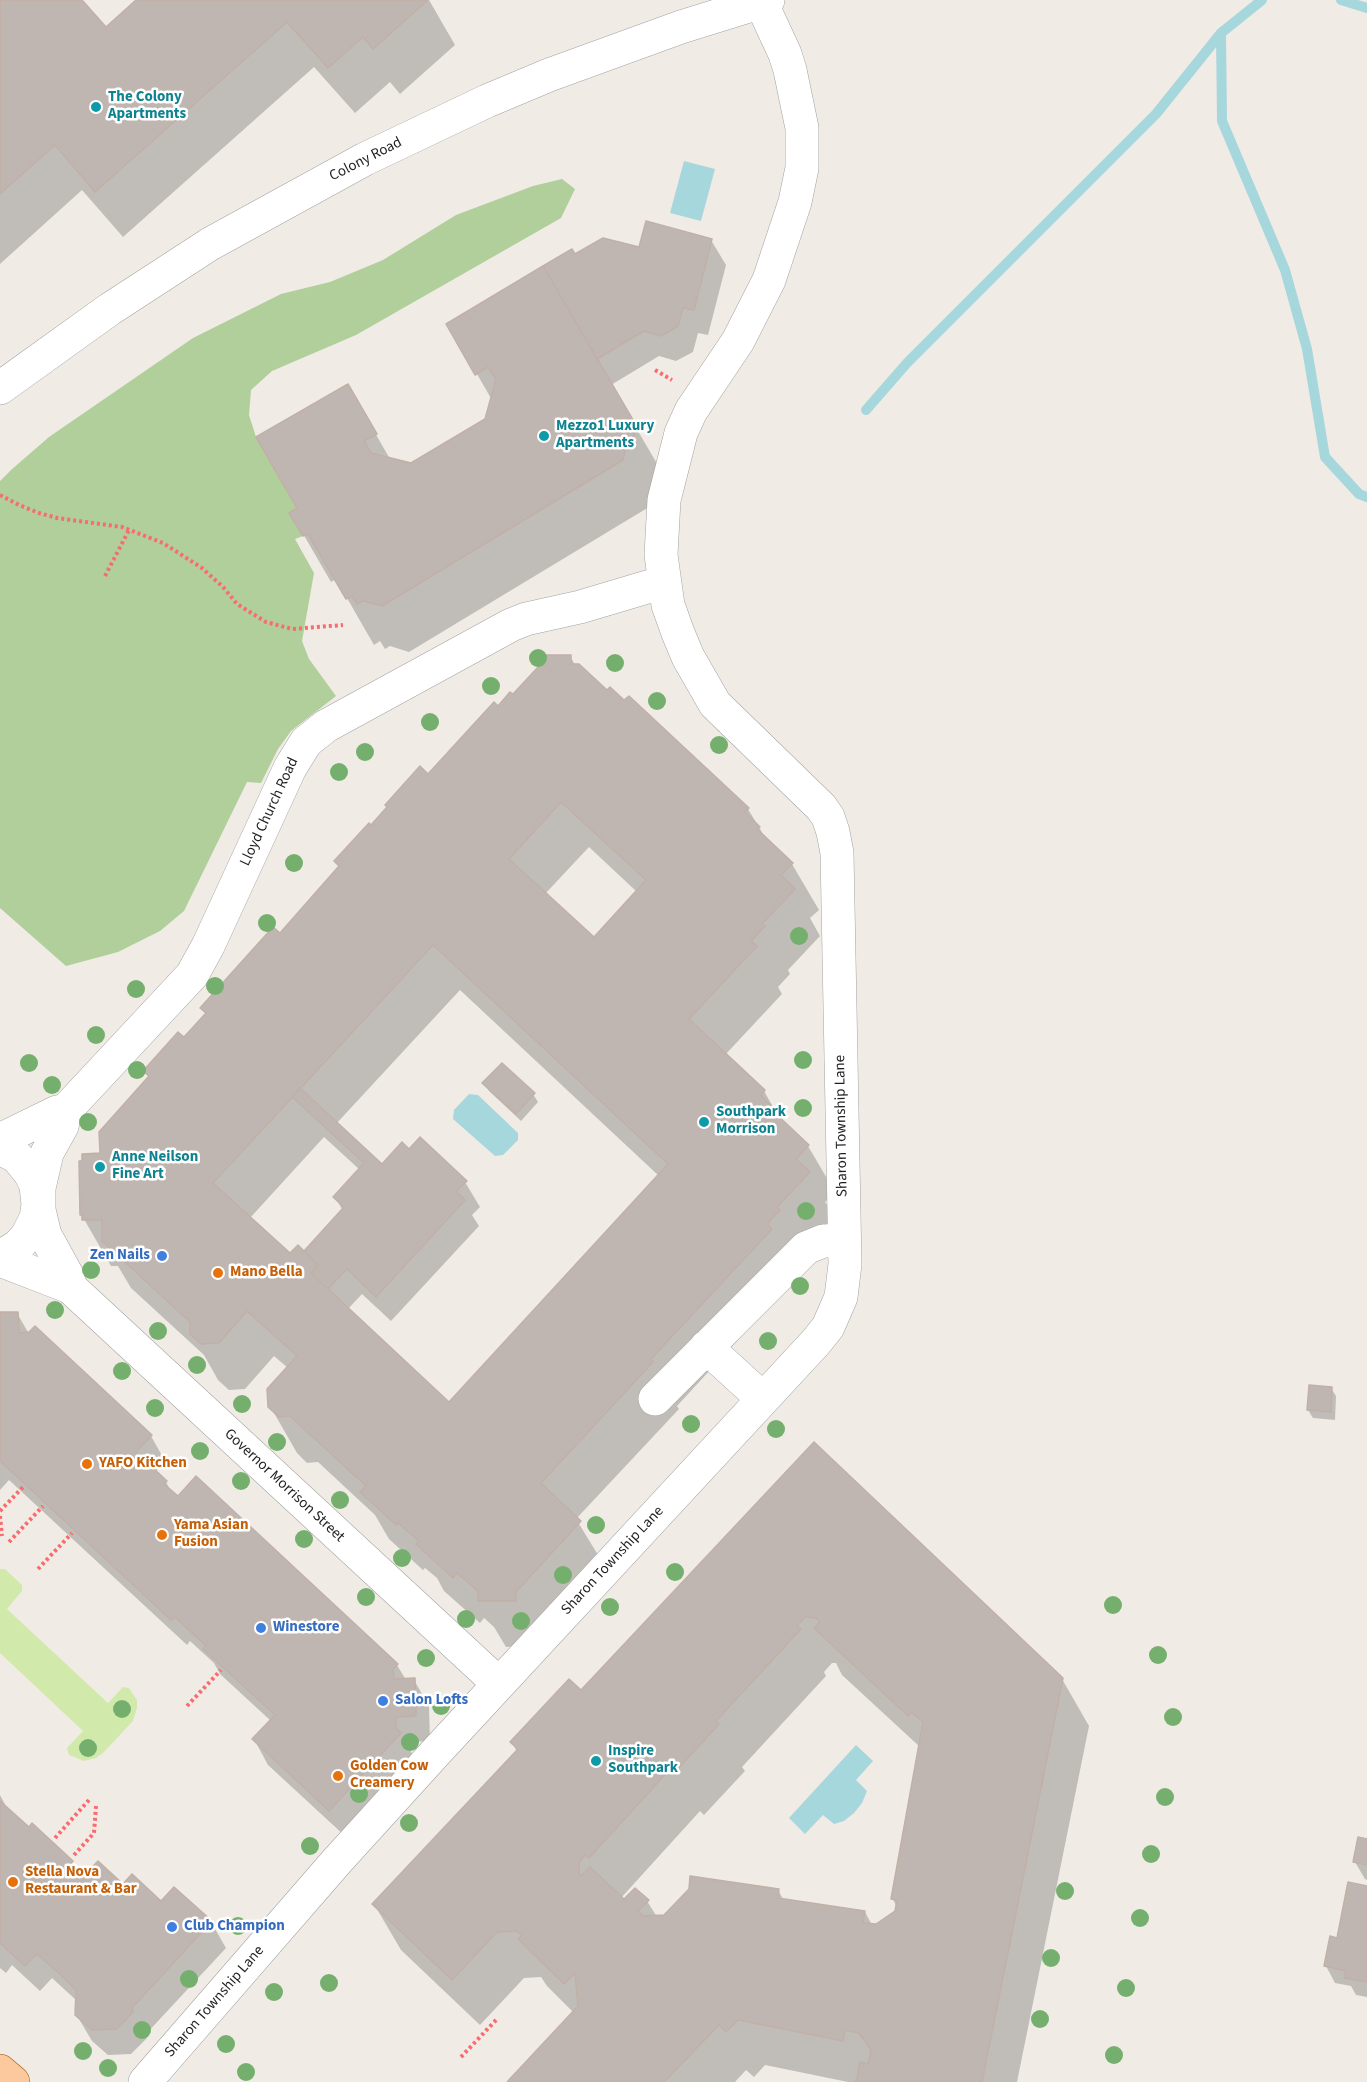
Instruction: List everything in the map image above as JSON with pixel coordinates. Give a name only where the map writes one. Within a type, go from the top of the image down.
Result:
[{"type":"main road","points":[[0,2071],[13,2082]]},
{"type":"street","name":"Colony Road","points":[[0,388],[110,309],[210,244],[365,159],[549,75],[681,27],[763,1]]},
{"type":"street","name":"Sharon Township Lane","points":[[145,2082],[337,1861],[816,1342],[836,1312],[844,1283],[844,1240],[837,853],[833,832],[828,817],[821,807],[715,704],[688,657],[668,605],[664,582],[661,530],[664,500],[681,433],[691,411],[738,341],[764,291],[786,234],[802,168],[802,128],[790,70],[763,1]]},
{"type":"street","name":"Lloyd Church Road","points":[[38,1198],[47,1152],[62,1126],[66,1110],[192,975],[208,946],[290,768],[306,742],[314,734],[511,625],[664,582]]},
{"type":"street","name":"Lloyd Church Road","points":[[0,1140],[57,1112],[66,1110]]},
{"type":"street","name":"Governor Morrison Street","points":[[0,1148],[17,1157],[26,1167],[36,1185],[45,1235],[68,1277],[70,1287]]},
{"type":"street","name":"Governor Morrison Street","points":[[0,1259],[27,1236],[36,1218],[38,1198]]},
{"type":"street","points":[[655,1399],[806,1248],[823,1241],[844,1240]]},
{"type":"street","name":"Governor Morrison Street","points":[[0,1259],[70,1287],[499,1684]]},
{"type":"street","points":[[706,1347],[763,1399]]},
{"type":"path","points":[[0,495],[19,505],[57,518],[129,530],[163,543],[214,578],[237,604],[266,622],[292,629],[343,625]]},
{"type":"path","points":[[105,576],[129,530]]},
{"type":"path","points":[[2,1536],[0,1514],[23,1487]]},
{"type":"path","points":[[9,1542],[43,1506]]},
{"type":"path","points":[[38,1569],[72,1533]]},
{"type":"path","points":[[188,1706],[221,1670]]},
{"type":"path","points":[[55,1838],[89,1800]]},
{"type":"path","points":[[74,1855],[94,1833],[96,1806]]},
{"type":"path","points":[[461,2056],[498,2018]]},
{"type":"green space","points":[[562,179],[575,189],[561,218],[356,335],[272,371],[251,390],[249,415],[256,437],[297,508],[289,513],[303,536],[295,539],[314,573],[302,641],[309,659],[336,696],[291,731],[278,749],[261,783],[247,782],[184,911],[160,931],[118,952],[66,966],[0,908],[0,481],[49,437],[193,338],[281,294],[330,282],[383,260],[456,215],[533,186]]},
{"type":"green space","points":[[0,1569],[5,1569],[22,1585],[22,1591],[7,1609],[108,1703],[123,1687],[129,1688],[137,1700],[133,1721],[96,1758],[84,1761],[69,1755],[67,1748],[83,1731],[0,1653]]},
{"type":"water","points":[[684,161],[715,169],[701,221],[670,213]]},
{"type":"water","points":[[469,1094],[478,1095],[518,1133],[518,1140],[503,1155],[495,1156],[453,1119],[454,1110]]},
{"type":"water","points":[[856,1745],[873,1761],[856,1780],[867,1791],[862,1803],[844,1821],[834,1824],[823,1815],[805,1834],[789,1818]]},
{"type":"building","name":"The Colony Apartments","points":[[0,0],[82,0],[106,27],[136,0],[428,0],[373,49],[363,37],[328,68],[287,22],[95,192],[55,145],[0,194]]},
{"type":"building","points":[[646,221],[712,239],[694,310],[683,308],[678,326],[661,336],[644,331],[597,359],[543,266],[572,249],[575,254],[603,238],[639,247]]},
{"type":"building","name":"Mezzo1 Luxury Apartments","points":[[543,266],[633,420],[628,424],[635,435],[625,440],[627,444],[623,460],[382,606],[363,601],[357,604],[352,596],[346,599],[308,534],[303,536],[289,513],[297,508],[256,437],[348,384],[377,434],[364,441],[371,453],[411,463],[485,419],[496,379],[488,367],[475,375],[446,324]]},
{"type":"building","name":"Southpark Morrison","points":[[544,655],[571,655],[571,664],[579,664],[607,690],[610,687],[624,700],[629,696],[749,808],[745,812],[760,827],[757,829],[793,863],[781,875],[795,889],[762,924],[765,926],[751,941],[757,946],[689,1019],[765,1090],[761,1096],[776,1110],[774,1112],[809,1145],[796,1159],[810,1172],[777,1207],[780,1210],[767,1224],[772,1229],[651,1359],[653,1362],[541,1483],[581,1521],[516,1592],[516,1601],[478,1601],[478,1591],[457,1573],[453,1578],[416,1544],[419,1541],[398,1523],[396,1525],[360,1492],[366,1486],[290,1416],[279,1417],[268,1407],[267,1389],[297,1356],[247,1311],[219,1343],[201,1344],[190,1334],[190,1322],[102,1241],[102,1220],[82,1220],[79,1161],[82,1161],[82,1154],[100,1153],[99,1132],[149,1076],[143,1071],[178,1032],[184,1037],[206,1013],[200,1008],[273,927],[280,933],[339,866],[334,861],[369,823],[371,825],[387,807],[385,805],[420,766],[428,774],[494,702],[498,706],[510,692],[513,694],[540,665],[544,665]],"holes":[[[561,802],[646,880],[594,937],[509,859]],[[433,945],[668,1164],[449,1402],[311,1273],[318,1265],[298,1245],[290,1253],[213,1183]]]},
{"type":"building","points":[[502,1063],[535,1093],[516,1114],[482,1083]]},
{"type":"building","points":[[300,1088],[382,1164],[402,1142],[409,1149],[420,1137],[467,1181],[456,1191],[465,1200],[376,1297],[347,1269],[328,1289],[311,1273],[318,1265],[304,1251],[344,1207],[333,1197],[364,1163],[292,1097]]},
{"type":"building","points":[[0,1312],[18,1312],[19,1333],[29,1332],[35,1326],[152,1435],[136,1452],[167,1481],[164,1484],[178,1496],[196,1476],[398,1664],[393,1669],[394,1679],[415,1678],[416,1716],[396,1717],[396,1728],[401,1733],[329,1811],[252,1739],[275,1715],[203,1649],[206,1646],[175,1617],[171,1620],[0,1461]]},
{"type":"building","points":[[1309,1385],[1332,1387],[1331,1412],[1307,1410]]},
{"type":"building","name":"Inspire Southpark","points":[[814,1442],[1063,1678],[982,2082],[855,2082],[860,2062],[868,2064],[871,2050],[859,2033],[845,2030],[843,2041],[738,2020],[726,2032],[719,2025],[664,2082],[507,2082],[578,2006],[575,1973],[564,1984],[518,1939],[522,1935],[516,1931],[497,1932],[452,1980],[372,1904],[518,1749],[510,1742],[569,1679],[581,1690]],"holes":[[[805,1617],[816,1618],[820,1622],[814,1628],[908,1716],[911,1712],[923,1722],[891,1899],[897,1900],[895,1911],[876,1924],[863,1923],[865,1911],[778,1898],[779,1889],[690,1876],[689,1889],[664,1915],[643,1916],[638,1911],[649,1900],[635,1888],[624,1899],[590,1867],[581,1876],[579,1862],[585,1855],[589,1858],[673,1766],[677,1770],[719,1724],[716,1721],[801,1629],[797,1626]]]},
{"type":"building","points":[[0,1801],[29,1827],[32,1823],[73,1861],[70,1865],[83,1877],[98,1861],[123,1884],[132,1874],[161,1901],[174,1887],[212,1921],[132,2008],[133,2012],[117,2029],[92,2030],[75,2015],[76,1990],[64,1978],[37,1954],[25,1966],[0,1943]]},
{"type":"building","points":[[1358,1837],[1367,1839],[1367,1865],[1353,1862]]},
{"type":"building","points":[[1348,1882],[1367,1886],[1367,1982],[1344,1978],[1346,1971],[1324,1966],[1330,1936],[1337,1938]]},
{"type":"waterway","points":[[866,410],[907,363],[1156,114],[1221,33],[1262,0]]},
{"type":"waterway","points":[[1341,0],[1367,8]]},
{"type":"waterway","points":[[1221,33],[1222,121],[1285,270],[1307,349],[1325,457],[1359,494],[1367,497]]},
{"type":"place","name":"The Colony Apartments","points":[[96,107]]},
{"type":"place","name":"Mezzo1 Luxury Apartments","points":[[544,436]]},
{"type":"place","name":"Southpark Morrison","points":[[704,1122]]},
{"type":"place","name":"Anne Neilson Fine Art","points":[[100,1167]]},
{"type":"place","name":"Zen Nails","points":[[162,1256]]},
{"type":"place","name":"Mano Bella","points":[[218,1273]]},
{"type":"place","name":"YAFO Kitchen","points":[[87,1464]]},
{"type":"place","name":"Yama Asian Fusion","points":[[162,1535]]},
{"type":"place","name":"Winestore","points":[[261,1628]]},
{"type":"place","name":"Salon Lofts","points":[[383,1701]]},
{"type":"place","name":"Inspire Southpark","points":[[596,1761]]},
{"type":"place","name":"Golden Cow Creamery","points":[[338,1776]]},
{"type":"place","name":"Stella Nova Restaurant & Bar","points":[[13,1882]]},
{"type":"place","name":"Club Champion","points":[[172,1927]]}]
